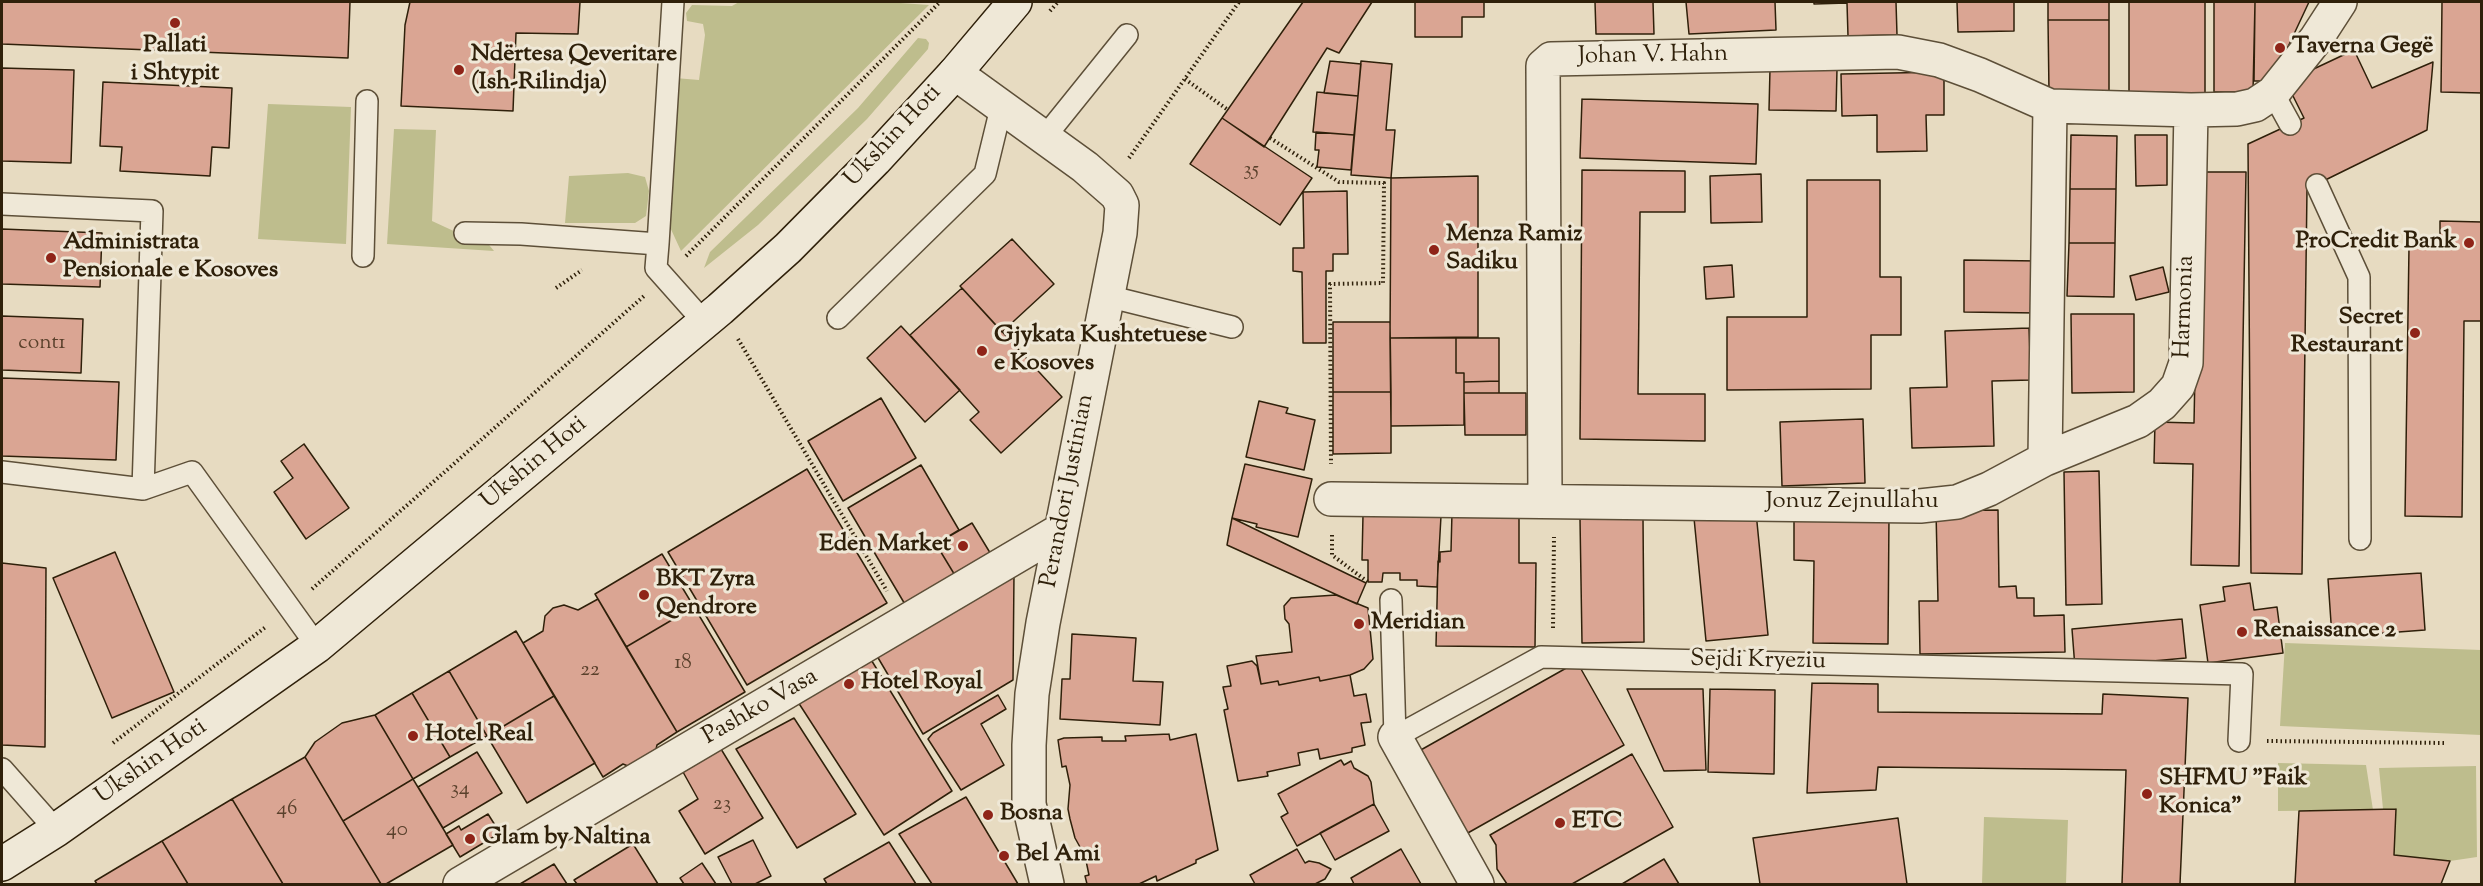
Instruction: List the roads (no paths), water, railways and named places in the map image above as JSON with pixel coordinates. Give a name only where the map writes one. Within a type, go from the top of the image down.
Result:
[{"type":"street","name":"Ukshin Hoti","points":[[2,864],[56,830],[317,646],[712,316],[788,248],[875,160],[955,73],[1015,2]]},
{"type":"street","points":[[2273,93],[2316,39],[2340,2]]},
{"type":"street","name":"Johan V. Hahn","points":[[1550,500],[1543,66],[1551,59],[1898,52],[1939,60],[1970,71],[2050,106],[2237,109],[2255,105],[2273,93]]},
{"type":"street","name":"Perandori Justinian","points":[[955,73],[1109,187],[1117,195],[1122,205],[1122,217],[1039,646],[1029,745],[1029,804],[1047,885]]},
{"type":"street","points":[[2045,459],[2050,106]]},
{"type":"street","name":"Harmonia","points":[[2045,459],[2138,421],[2162,404],[2178,386],[2186,363],[2191,110]]},
{"type":"street","name":"Jonuz Zejnullahu","points":[[1331,499],[1920,506],[1957,502],[1989,489],[2045,459]]},
{"type":"street","name":"Pashko Vasa","points":[[460,885],[1061,530]]},
{"type":"street","points":[[1395,737],[1477,885]]},
{"type":"lane","points":[[674,2],[656,268],[665,279],[712,316]]},
{"type":"lane","points":[[1044,138],[1127,35]]},
{"type":"lane","points":[[2273,93],[2290,124]]},
{"type":"lane","points":[[363,256],[367,101]]},
{"type":"lane","points":[[838,318],[985,174],[1001,108]]},
{"type":"lane","points":[[2317,184],[2360,277],[2360,538]]},
{"type":"lane","points":[[2,204],[152,211],[143,489]]},
{"type":"lane","points":[[465,233],[521,234],[658,244]]},
{"type":"lane","points":[[1107,296],[1232,327]]},
{"type":"lane","points":[[2,472],[143,489],[192,472],[317,646]]},
{"type":"lane","points":[[1391,600],[1395,737]]},
{"type":"lane","name":"Sejdi Kryeziu","points":[[1395,737],[1541,657],[2242,674],[2239,741]]},
{"type":"lane","points":[[2,769],[56,830]]},
{"type":"place","name":"Pallati i Shtypit","points":[[175,23]]},
{"type":"place","name":"Taverna Gegë","points":[[2280,48]]},
{"type":"place","name":"Ndërtesa Qeveritare (Ish-Rilindja)","points":[[459,70]]},
{"type":"place","name":"ProCredit Bank","points":[[2469,243]]},
{"type":"place","name":"Menza Ramiz Sadiku","points":[[1434,250]]},
{"type":"place","name":"Administrata Pensionale e Kosoves","points":[[51,258]]},
{"type":"place","name":"Secret Restaurant","points":[[2415,333]]},
{"type":"place","name":"Gjykata Kushtetuese e Kosoves","points":[[982,351]]},
{"type":"place","name":"Eden Market","points":[[963,546]]},
{"type":"place","name":"BKT Zyra Qendrore","points":[[644,595]]},
{"type":"place","name":"Meridian","points":[[1359,624]]},
{"type":"place","name":"Renaissance 2","points":[[2242,632]]},
{"type":"place","name":"Hotel Royal","points":[[849,684]]},
{"type":"place","name":"Hotel Real","points":[[413,736]]},
{"type":"place","name":"SHFMU \"Faik Konica\"","points":[[2147,794]]},
{"type":"place","name":"Bosna","points":[[988,815]]},
{"type":"place","name":"ETC","points":[[1560,823]]},
{"type":"place","name":"Glam by Naltina","points":[[470,839]]},
{"type":"place","name":"Bel Ami","points":[[1004,856]]}]
